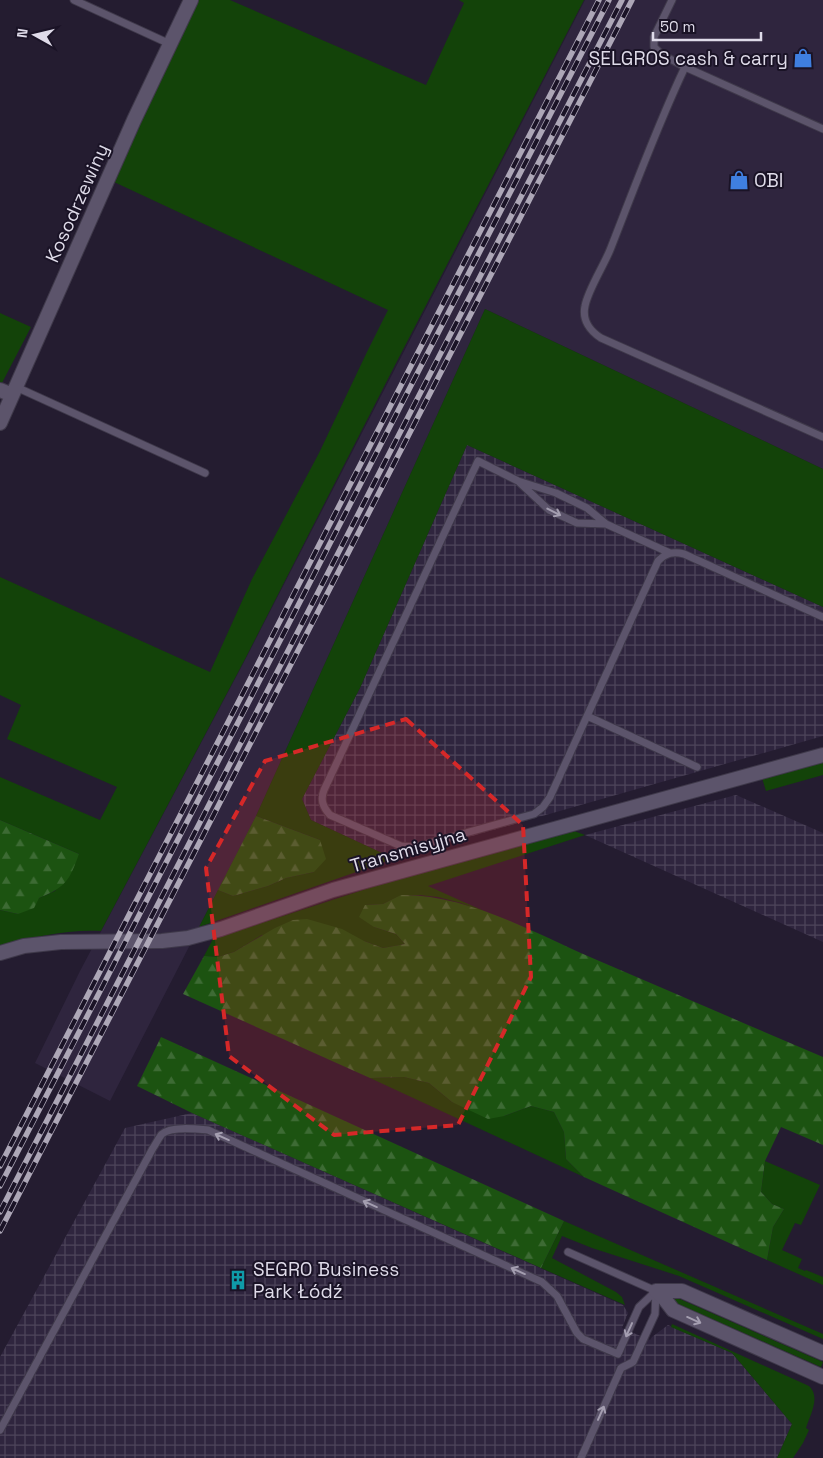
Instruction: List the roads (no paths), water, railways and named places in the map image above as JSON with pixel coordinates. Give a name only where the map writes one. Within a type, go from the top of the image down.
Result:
[{"type":"street","name":"Kosodrzewiny","points":[[0,423],[10,391],[191,0]]},
{"type":"street","name":"Transmisyjna","points":[[0,953],[24,946],[61,942],[162,941],[188,938],[222,929],[333,890],[823,755]]},
{"type":"street","points":[[656,1291],[682,1291],[823,1353]]},
{"type":"street","points":[[656,1291],[673,1310],[823,1377]]},
{"type":"lane","points":[[74,0],[170,44]]},
{"type":"lane","points":[[672,0],[654,36],[654,47],[661,54],[823,129]]},
{"type":"lane","points":[[685,66],[608,256],[588,297],[584,316],[587,325],[601,338],[823,437]]},
{"type":"lane","points":[[10,391],[205,473]]},
{"type":"lane","points":[[670,553],[606,524],[587,508],[556,493],[518,481],[478,461],[324,790],[322,804],[330,815],[401,846],[415,847],[534,814],[544,807],[550,798],[662,556],[676,552],[684,554],[823,617]]},
{"type":"lane","points":[[518,481],[549,510],[577,523],[606,524]]},
{"type":"lane","points":[[587,716],[697,767]]},
{"type":"lane","points":[[0,1430],[153,1148],[162,1134],[169,1131],[208,1130],[542,1282],[557,1296],[577,1333],[583,1339],[618,1354]]},
{"type":"lane","points":[[568,1252],[656,1291]]},
{"type":"lane","points":[[581,1458],[621,1368],[618,1354],[639,1307],[656,1291]]},
{"type":"lane","points":[[621,1368],[632,1362],[648,1330],[655,1314],[656,1291]]},
{"type":"railway","points":[[0,1166],[599,0]]},
{"type":"railway","points":[[0,1186],[609,0]]},
{"type":"railway","points":[[0,1212],[622,0]]},
{"type":"railway","points":[[0,1231],[632,0]]},
{"type":"place","name":"SELGROS cash & carry","points":[[803,58]]},
{"type":"place","name":"OBI","points":[[739,180]]},
{"type":"place","name":"SEGRO Business Park Łódź","points":[[238,1280]]}]
